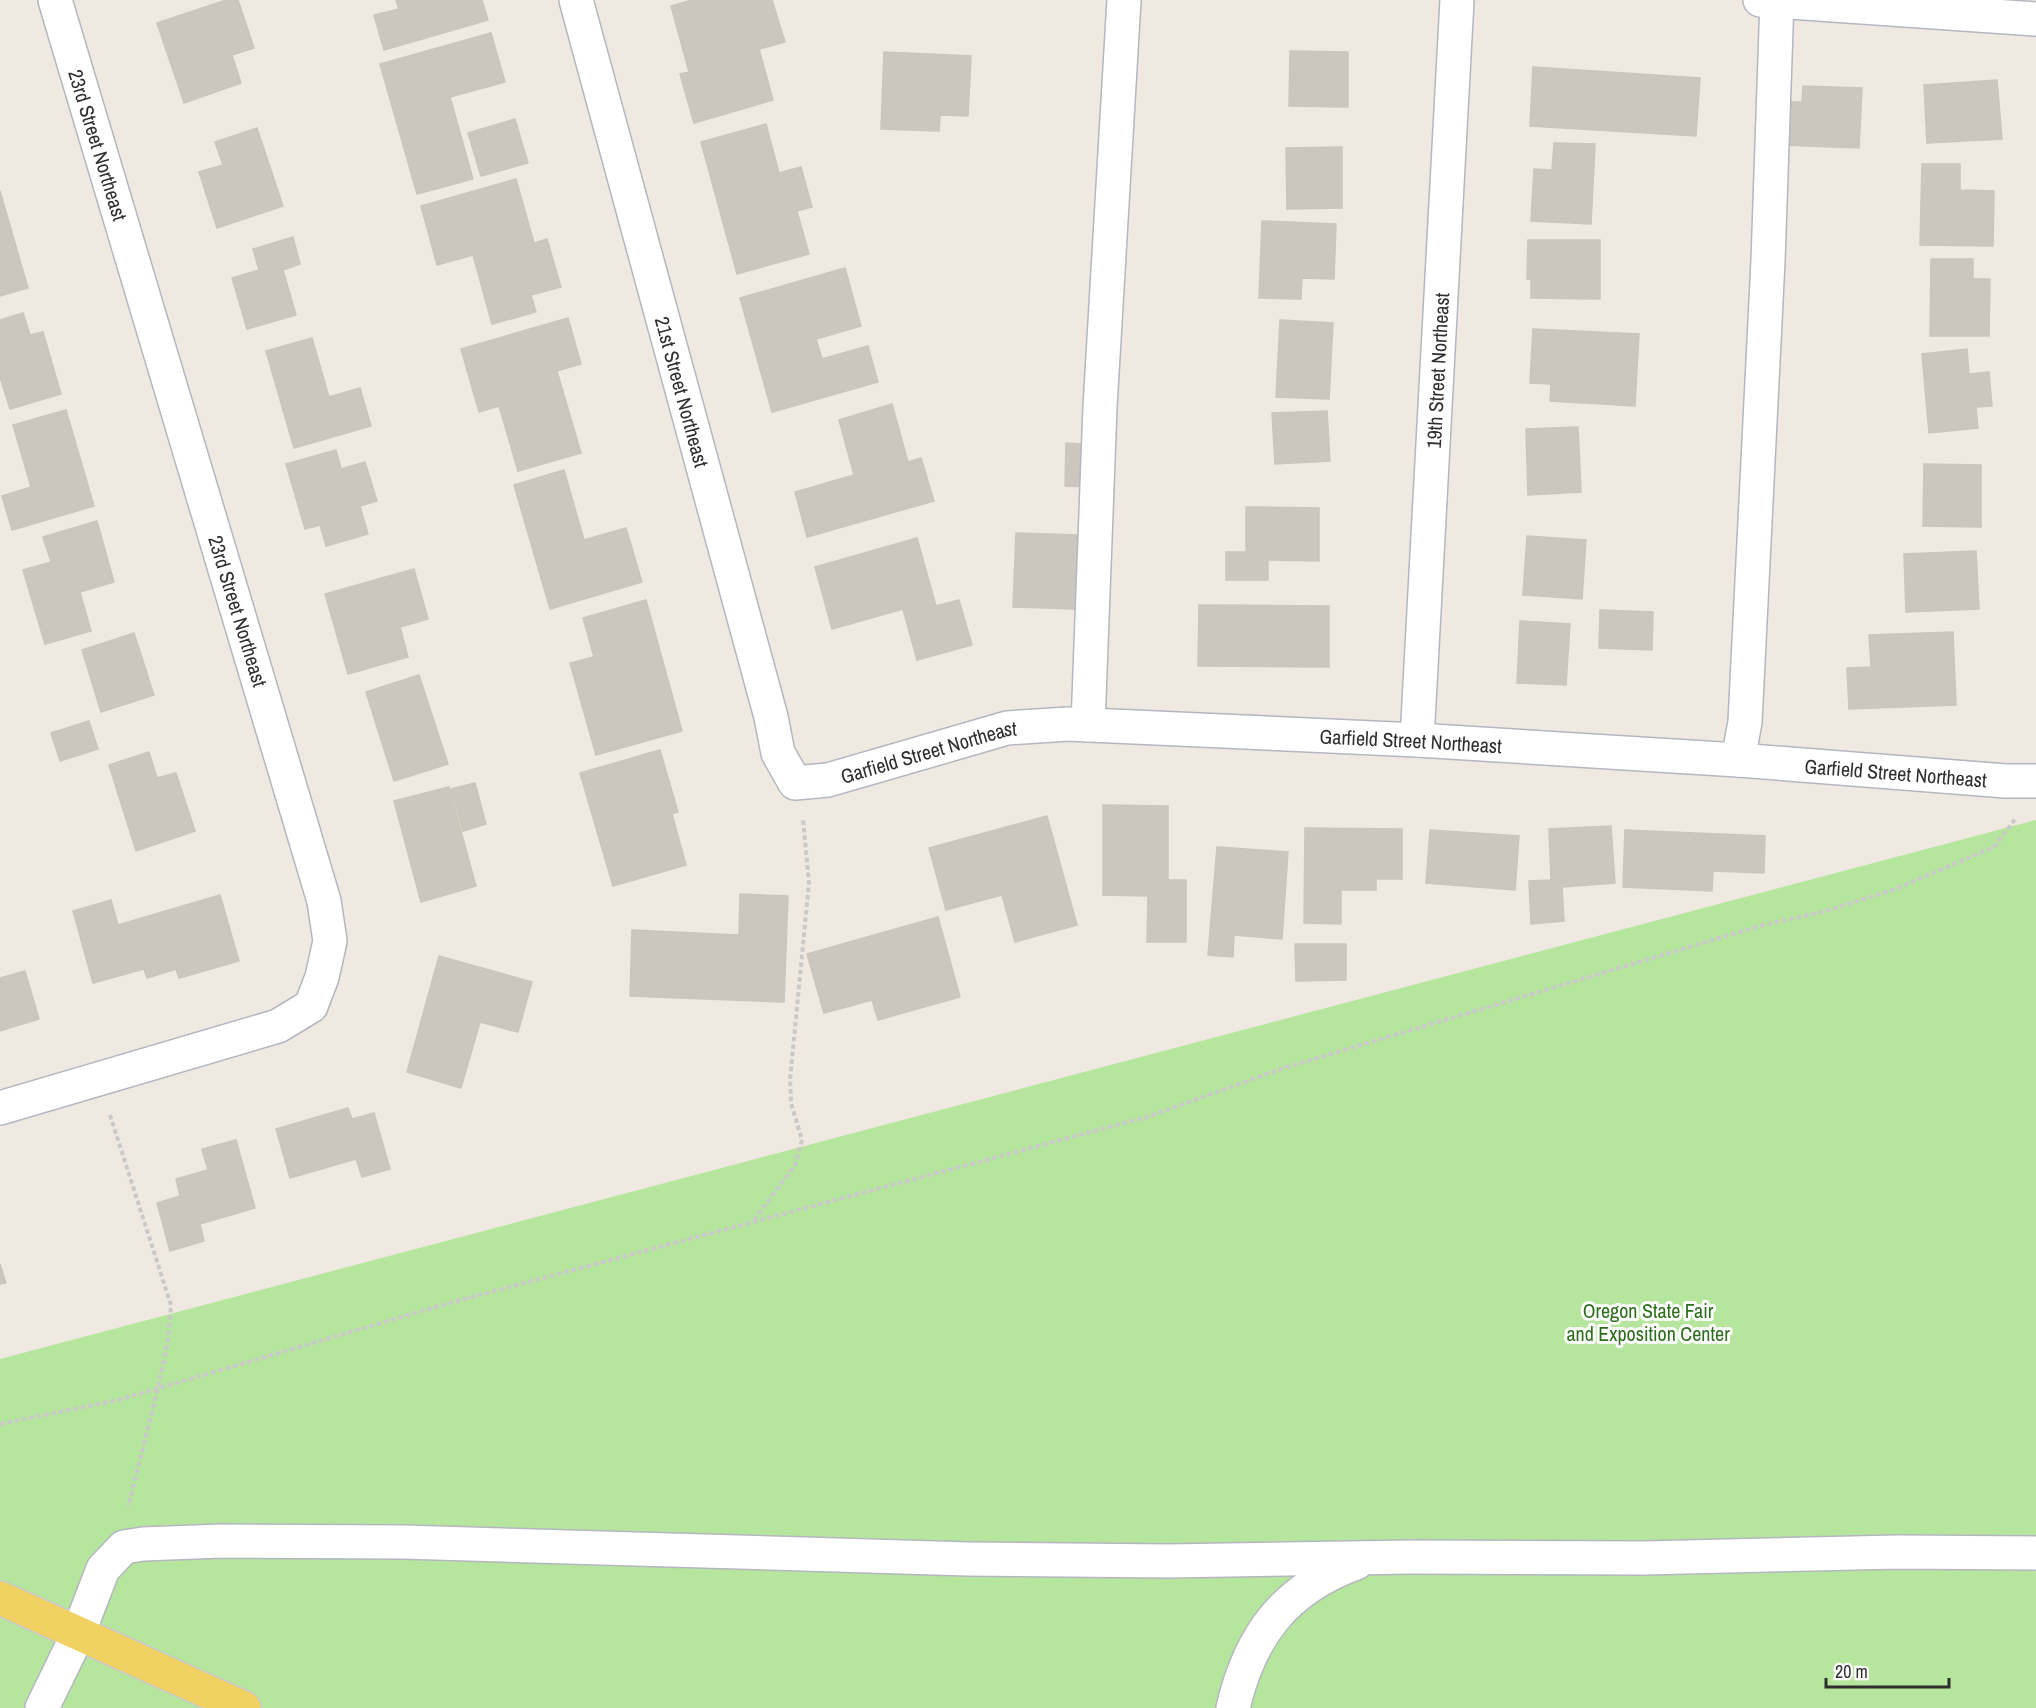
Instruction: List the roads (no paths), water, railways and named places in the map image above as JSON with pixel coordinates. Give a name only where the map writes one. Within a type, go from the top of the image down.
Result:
[{"type":"main road","points":[[0,1598],[244,1708]]},
{"type":"street","name":"23rd Street Northeast","points":[[0,1108],[278,1026],[311,1006],[322,977],[330,941],[324,901],[55,0]]},
{"type":"street","name":"21st Street Northeast","points":[[576,0],[771,717],[778,753],[795,783]]},
{"type":"street","points":[[1088,725],[1100,407],[1124,0]]},
{"type":"street","name":"19th Street Northeast","points":[[1417,740],[1457,0]]},
{"type":"street","points":[[1738,760],[1745,722],[1768,261],[1771,0],[2036,19]]},
{"type":"street","name":"Garfield Street Northeast","points":[[795,783],[828,780],[1006,728],[1088,725],[1417,740],[2029,781]]},
{"type":"street","points":[[42,1708],[78,1634],[103,1569],[124,1547],[134,1546],[221,1541],[393,1542],[968,1559],[1169,1561],[1644,1558],[1897,1552],[2036,1553]]},
{"type":"street","points":[[1233,1708],[1241,1672],[1269,1623],[1298,1592],[1332,1572],[1369,1558]]},
{"type":"park label","name":"Oregon State Fair and Exposition Center","points":[[1648,1322]]}]
